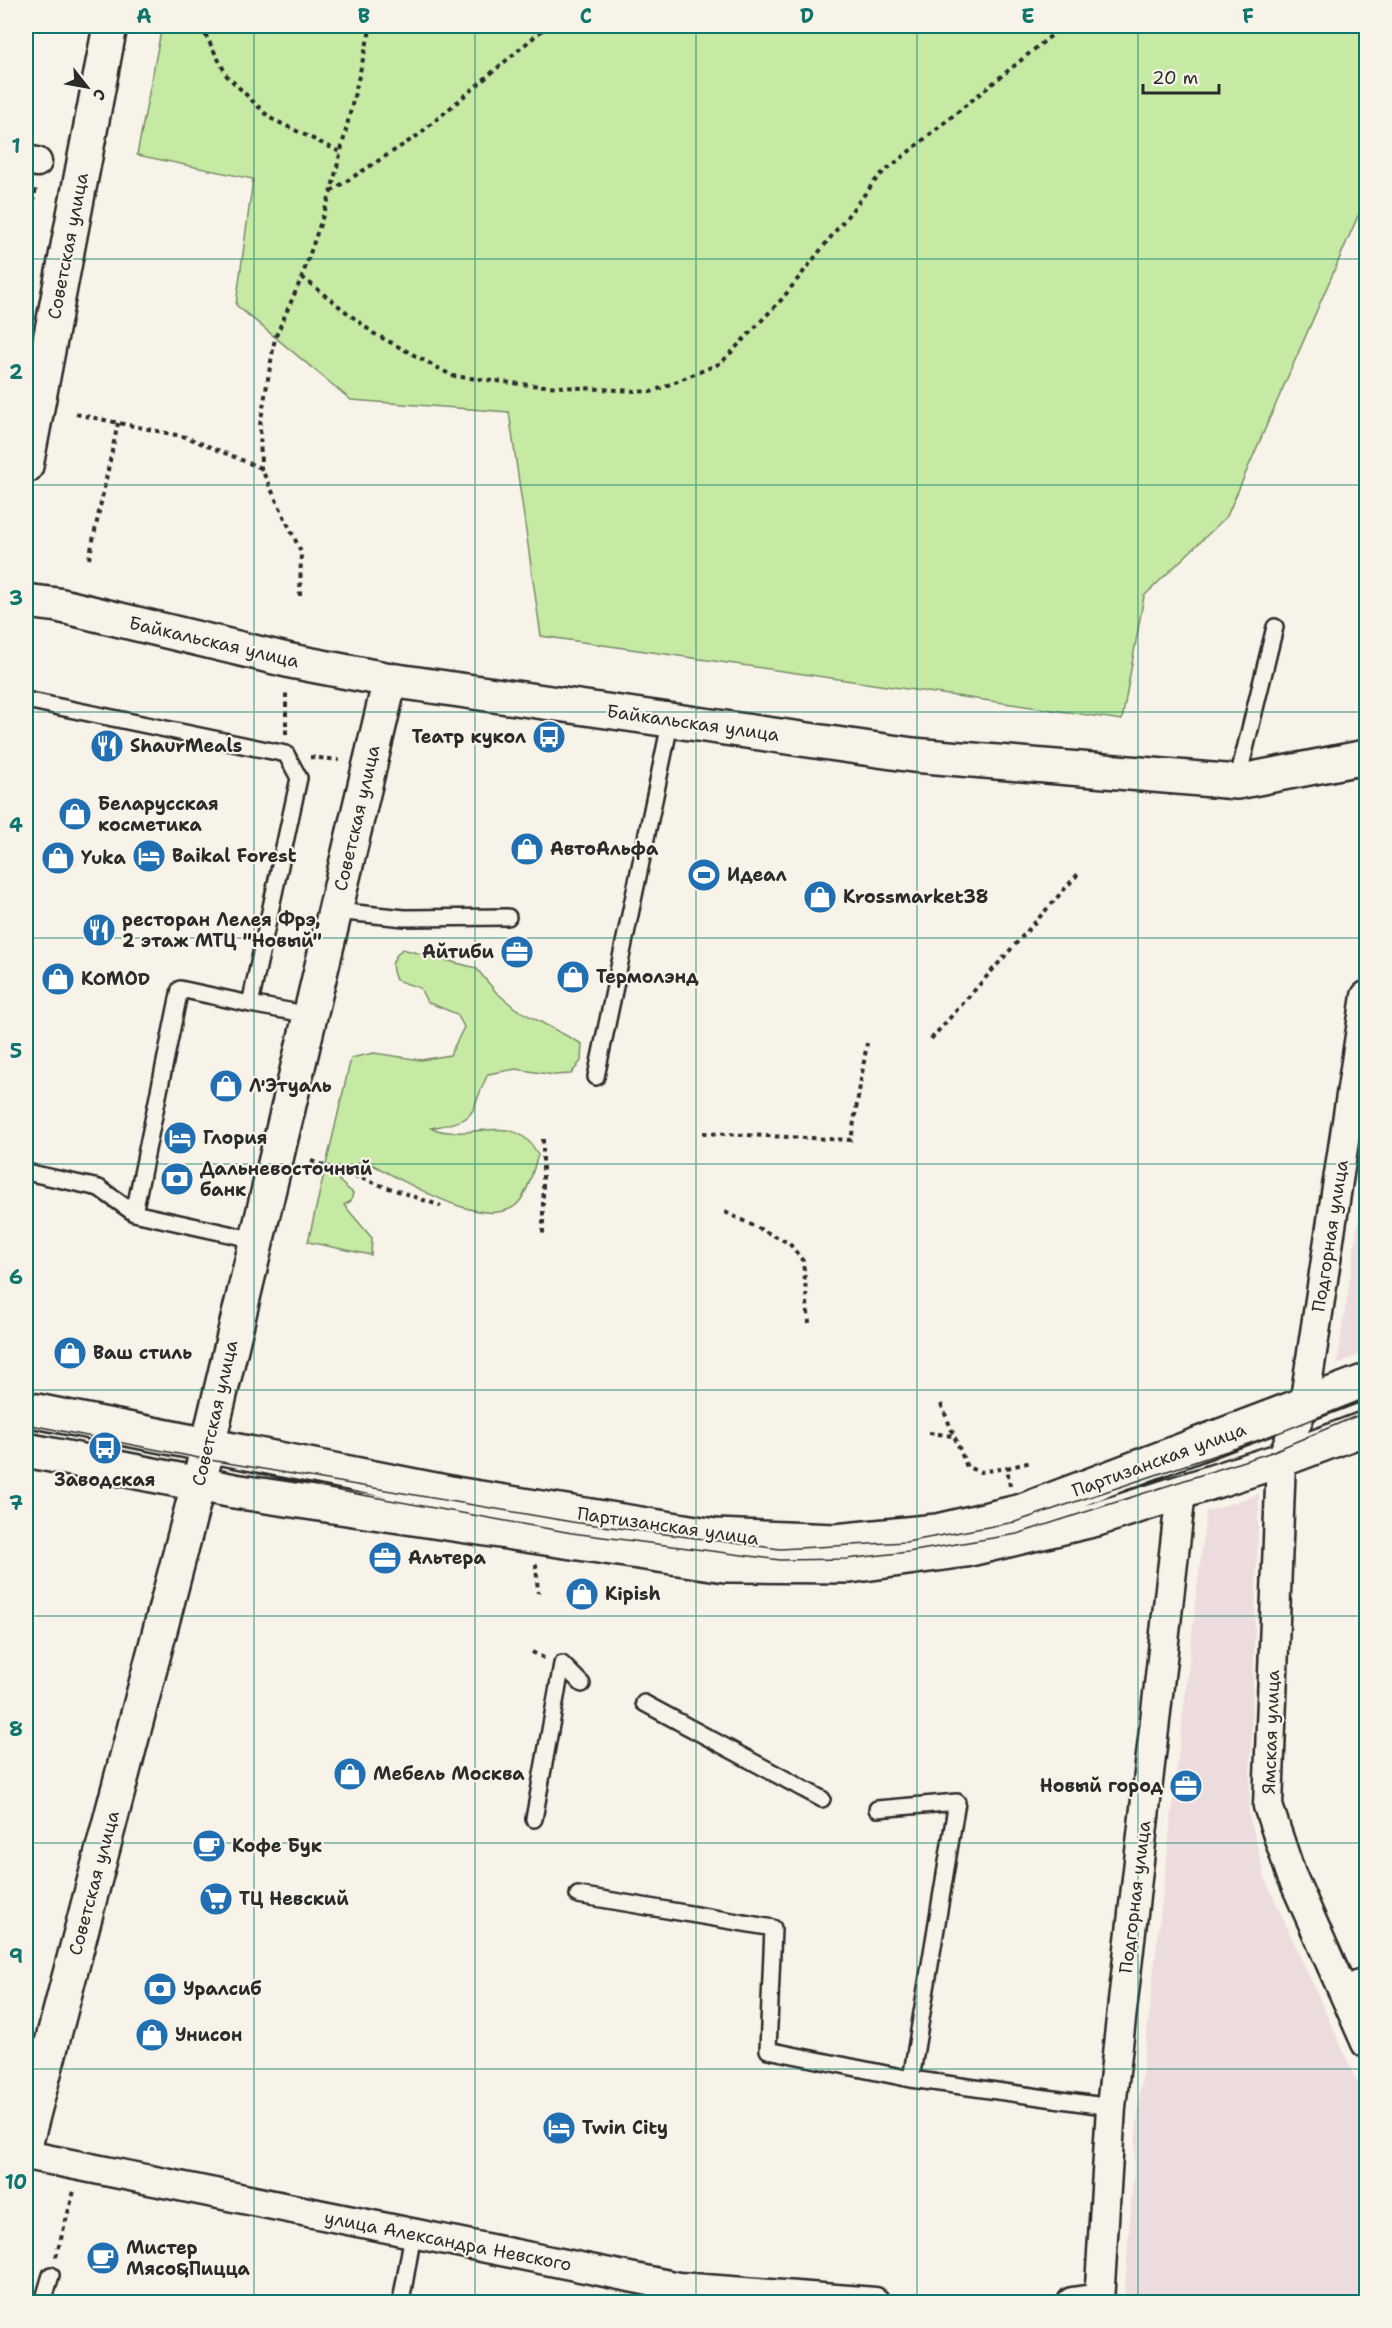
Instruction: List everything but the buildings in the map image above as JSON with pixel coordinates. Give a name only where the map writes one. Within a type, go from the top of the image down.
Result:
[{"type":"street","name":"Советская улица","points":[[26,466],[110,26]]},
{"type":"street","name":"Байкальская улица","points":[[26,601],[58,605],[291,661],[390,680],[913,755],[1237,782],[1366,758]]},
{"type":"street","name":"Советская улица","points":[[26,2142],[198,1483],[390,680]]},
{"type":"street","name":"Подгорная улица","points":[[1304,1405],[1364,1024],[1366,996]]},
{"type":"street","name":"Партизанская улица","points":[[26,1409],[207,1443],[455,1494],[715,1536],[835,1541],[937,1531],[1022,1511],[1366,1381]]},
{"type":"street","name":"Ямская улица","points":[[1304,1405],[1281,1460],[1268,1806],[1291,1874],[1354,1981],[1366,2043]]},
{"type":"street","name":"Партизанская улица","points":[[26,1450],[198,1483],[725,1565],[850,1566],[966,1550],[1097,1519],[1281,1460],[1366,1428]]},
{"type":"street","name":"Подгорная улица","points":[[1090,2301],[1181,1492]]},
{"type":"street","name":"улица Александра Невского","points":[[26,2155],[413,2234],[678,2295],[864,2302]]},
{"type":"lane","points":[[1237,782],[1275,627]]},
{"type":"lane","points":[[26,700],[286,753],[298,778],[250,1004]]},
{"type":"lane","points":[[596,1077],[671,719]]},
{"type":"lane","points":[[335,911],[405,918],[508,917]]},
{"type":"lane","points":[[134,1213],[180,989],[310,1015]]},
{"type":"lane","points":[[26,1172],[99,1188],[134,1213],[256,1240]]},
{"type":"lane","points":[[534,1819],[562,1664],[582,1684]]},
{"type":"lane","points":[[644,1703],[822,1799]]},
{"type":"lane","points":[[877,1809],[957,1802],[911,2079]]},
{"type":"lane","points":[[578,1895],[773,1928],[768,2050],[911,2079],[1111,2107]]},
{"type":"lane","points":[[401,2302],[413,2234]]},
{"type":"lane","points":[[44,2302],[51,2275]]},
{"type":"path","points":[[201,26],[227,76],[270,118],[342,153]]},
{"type":"path","points":[[300,596],[301,552],[261,468],[260,425],[275,338],[302,277],[331,192],[371,26]]},
{"type":"path","points":[[331,192],[417,136],[547,26]]},
{"type":"path","points":[[302,277],[373,333],[453,376],[530,385],[651,392],[721,363],[788,291],[879,176],[1062,26]]},
{"type":"path","points":[[26,238],[33,169]]},
{"type":"path","points":[[76,414],[186,437],[261,468]]},
{"type":"path","points":[[89,560],[118,423]]},
{"type":"path","points":[[286,693],[286,753]]},
{"type":"path","points":[[931,1039],[1078,874]]},
{"type":"path","points":[[704,1133],[851,1140],[867,1043]]},
{"type":"path","points":[[543,1139],[543,1238]]},
{"type":"path","points":[[311,1161],[441,1206]]},
{"type":"path","points":[[725,1212],[789,1243],[803,1261],[809,1323]]},
{"type":"path","points":[[941,1404],[967,1467],[980,1472],[1031,1462]]},
{"type":"path","points":[[929,1433],[954,1436]]},
{"type":"path","points":[[1007,1468],[1010,1487]]},
{"type":"path","points":[[51,2275],[74,2191]]},
{"type":"shaded area","points":[[1366,1171],[1366,1352],[1337,1364]]},
{"type":"shaded area","points":[[1259,1494],[1249,1814],[1266,1881],[1366,2101],[1366,2302],[1124,2302],[1138,2110],[1206,1512]]},
{"type":"green space","points":[[162,26],[1366,26],[1366,205],[1358,216],[1227,516],[1144,596],[1122,720],[541,636],[509,412],[351,400],[236,305],[253,179],[137,155]]},
{"type":"green space","points":[[402,949],[476,968],[496,992],[516,1009],[582,1044],[581,1061],[571,1074],[554,1075],[516,1069],[488,1074],[471,1113],[466,1118],[431,1128],[446,1132],[504,1130],[517,1133],[528,1141],[538,1155],[528,1186],[519,1202],[505,1211],[486,1212],[465,1208],[418,1189],[363,1160],[352,1166],[339,1181],[353,1193],[351,1201],[344,1205],[372,1238],[371,1255],[308,1242],[351,1058],[374,1053],[421,1060],[450,1055],[464,1027],[457,1014],[427,1002],[420,988],[396,980],[393,963]]},
{"type":"tram line","points":[[26,1424],[204,1459],[572,1522],[780,1549],[906,1542],[1015,1522],[1263,1439],[1366,1398]]},
{"type":"tram line","points":[[329,1489],[572,1533],[780,1560],[846,1559],[908,1552],[1017,1534],[1269,1453],[1366,1412]]},
{"type":"place","name":"Театр кукол","points":[[549,737]]},
{"type":"place","name":"ShaurMeals","points":[[107,746]]},
{"type":"place","name":"Беларусская косметика","points":[[75,814]]},
{"type":"place","name":"АвтоАльфа","points":[[527,849]]},
{"type":"place","name":"Baikal Forest","points":[[149,856]]},
{"type":"place","name":"Yuka","points":[[58,858]]},
{"type":"place","name":"Идеал","points":[[704,875]]},
{"type":"place","name":"Krossmarket38","points":[[820,897]]},
{"type":"place","name":"ресторан Лелея Фрэ, 2 этаж МТЦ \"Новый\"","points":[[99,930]]},
{"type":"place","name":"Айтиби","points":[[517,952]]},
{"type":"place","name":"Термолэнд","points":[[573,977]]},
{"type":"place","name":"KOMOD","points":[[58,979]]},
{"type":"place","name":"Л'Этуаль","points":[[226,1086]]},
{"type":"place","name":"Глория","points":[[180,1138]]},
{"type":"place","name":"Дальневосточный банк","points":[[177,1179]]},
{"type":"place","name":"Ваш стиль","points":[[70,1353]]},
{"type":"place","name":"Заводская","points":[[105,1448]]},
{"type":"place","name":"Альтера","points":[[385,1558]]},
{"type":"place","name":"Kipish","points":[[582,1594]]},
{"type":"place","name":"Мебель Москва","points":[[350,1774]]},
{"type":"place","name":"Новый город","points":[[1186,1786]]},
{"type":"place","name":"Кофе Бук","points":[[209,1846]]},
{"type":"place","name":"ТЦ Невский","points":[[216,1899]]},
{"type":"place","name":"Уралсиб","points":[[160,1989]]},
{"type":"place","name":"Унисон","points":[[152,2035]]},
{"type":"place","name":"Twin Сity","points":[[559,2128]]},
{"type":"place","name":"Мистер Мясо&Пицца","points":[[103,2258]]}]
